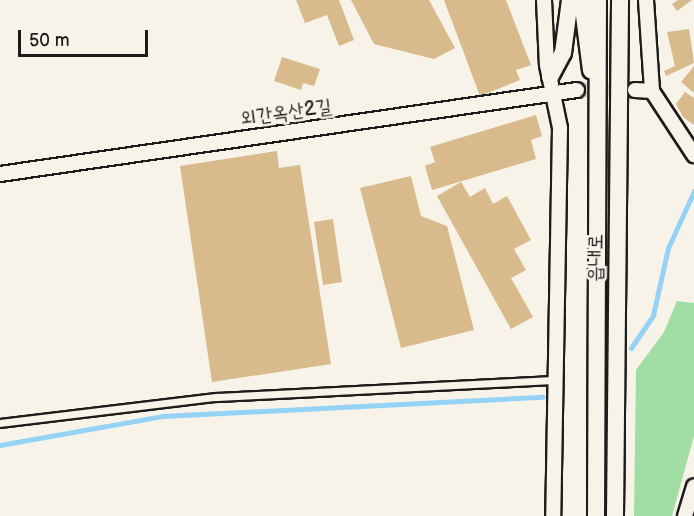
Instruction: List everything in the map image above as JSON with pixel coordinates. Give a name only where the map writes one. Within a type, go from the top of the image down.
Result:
[{"type":"street","points":[[544,0],[552,85],[560,129],[553,516]]},
{"type":"street","points":[[552,85],[563,53],[570,0]]},
{"type":"street","points":[[582,0],[585,42],[598,98]]},
{"type":"street","name":"읍내로","points":[[596,516],[598,0]]},
{"type":"street","name":"읍내로","points":[[615,516],[620,0]]},
{"type":"street","points":[[646,0],[652,91],[694,155]]},
{"type":"street","name":"외간옥산2길","points":[[0,174],[552,85],[577,90]]},
{"type":"street","points":[[635,90],[652,91]]},
{"type":"street","points":[[685,516],[694,486]]},
{"type":"lane","points":[[0,423],[216,397],[555,380]]},
{"type":"green space","points":[[677,301],[694,303],[694,436],[672,516],[634,516],[636,370],[664,332]]},
{"type":"building","points":[[296,0],[339,0],[354,40],[339,46],[327,15],[305,23]]},
{"type":"building","points":[[351,0],[429,0],[455,48],[434,59],[374,44]]},
{"type":"building","points":[[444,0],[506,0],[531,65],[516,70],[520,80],[480,96]]},
{"type":"building","points":[[678,0],[692,0],[677,11],[672,4]]},
{"type":"building","points":[[689,29],[694,63],[666,76],[664,71],[675,66],[667,32]]},
{"type":"building","points":[[282,57],[320,69],[314,86],[303,83],[301,90],[274,81]]},
{"type":"building","points":[[694,66],[694,93],[681,82]]},
{"type":"building","points":[[685,92],[694,98],[694,125],[683,117],[676,104]]},
{"type":"building","points":[[536,115],[542,136],[531,140],[536,159],[432,190],[425,166],[435,162],[430,147]]},
{"type":"building","points":[[277,151],[279,168],[300,165],[331,364],[212,382],[180,166]]},
{"type":"building","points":[[411,176],[421,216],[447,226],[474,330],[401,348],[360,188]]},
{"type":"building","points":[[461,182],[470,197],[485,188],[493,204],[507,196],[531,240],[514,249],[526,270],[511,278],[533,317],[511,329],[437,196]]},
{"type":"building","points":[[333,219],[342,282],[323,285],[314,222]]},
{"type":"waterway","points":[[631,348],[653,315],[668,248],[694,191]]},
{"type":"waterway","points":[[0,445],[163,416],[543,397]]},
{"type":"tunnel","points":[[577,90],[627,90]]}]
